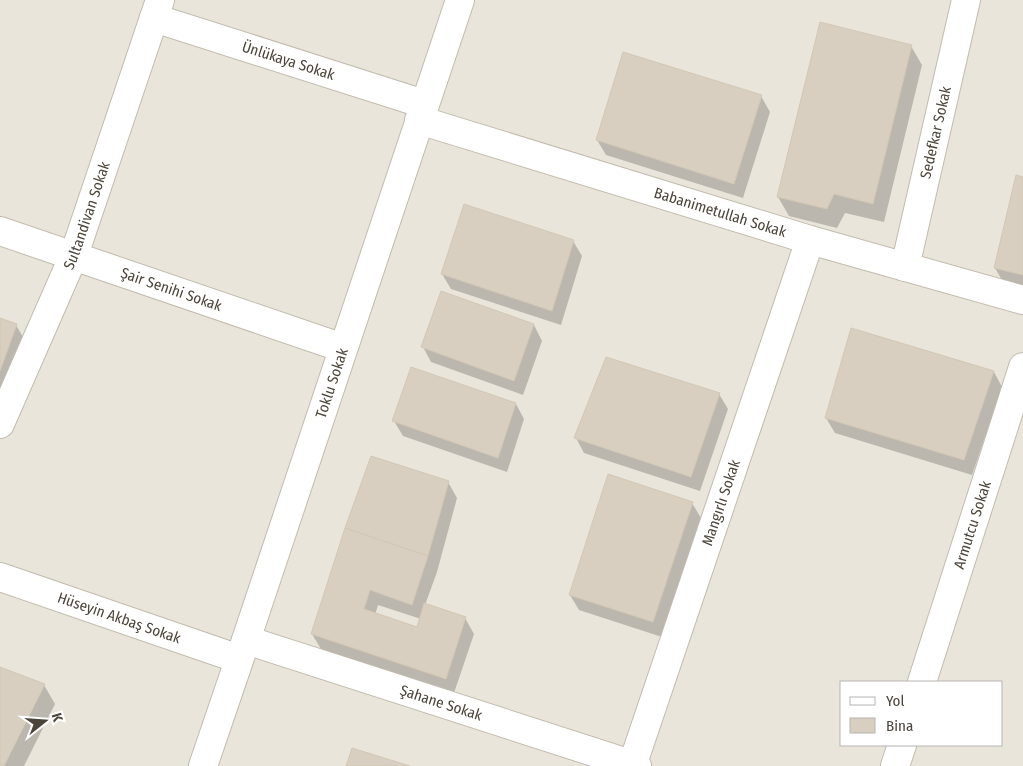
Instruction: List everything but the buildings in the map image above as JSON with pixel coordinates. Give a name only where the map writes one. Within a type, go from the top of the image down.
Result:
[{"type":"street","name":"Toklu Sokak","points":[[203,766],[460,0]]},
{"type":"street","name":"Sedefkar Sokak","points":[[905,267],[961,2]]},
{"type":"street","name":"Ünlükaya Sokak","points":[[157,9],[422,112]]},
{"type":"street","name":"Sultandivan Sokak","points":[[0,424],[74,256],[157,9]]},
{"type":"street","name":"Babanimetullah Sokak","points":[[422,112],[810,240],[1023,300]]},
{"type":"street","name":"Şair Senihi Sokak","points":[[0,231],[343,348]]},
{"type":"street","name":"Mangırlı Sokak","points":[[634,765],[810,240]]},
{"type":"street","name":"Armutcu Sokak","points":[[922,681],[1023,367]]},
{"type":"street","name":"Hüseyin Akbaş Sokak","points":[[0,577],[243,650]]},
{"type":"street","name":"Şahane Sokak","points":[[243,650],[634,765]]},
{"type":"street","points":[[895,766],[902,746]]},
{"type":"shaded area","points":[[0,0],[1023,0],[1023,766],[0,766]]}]
